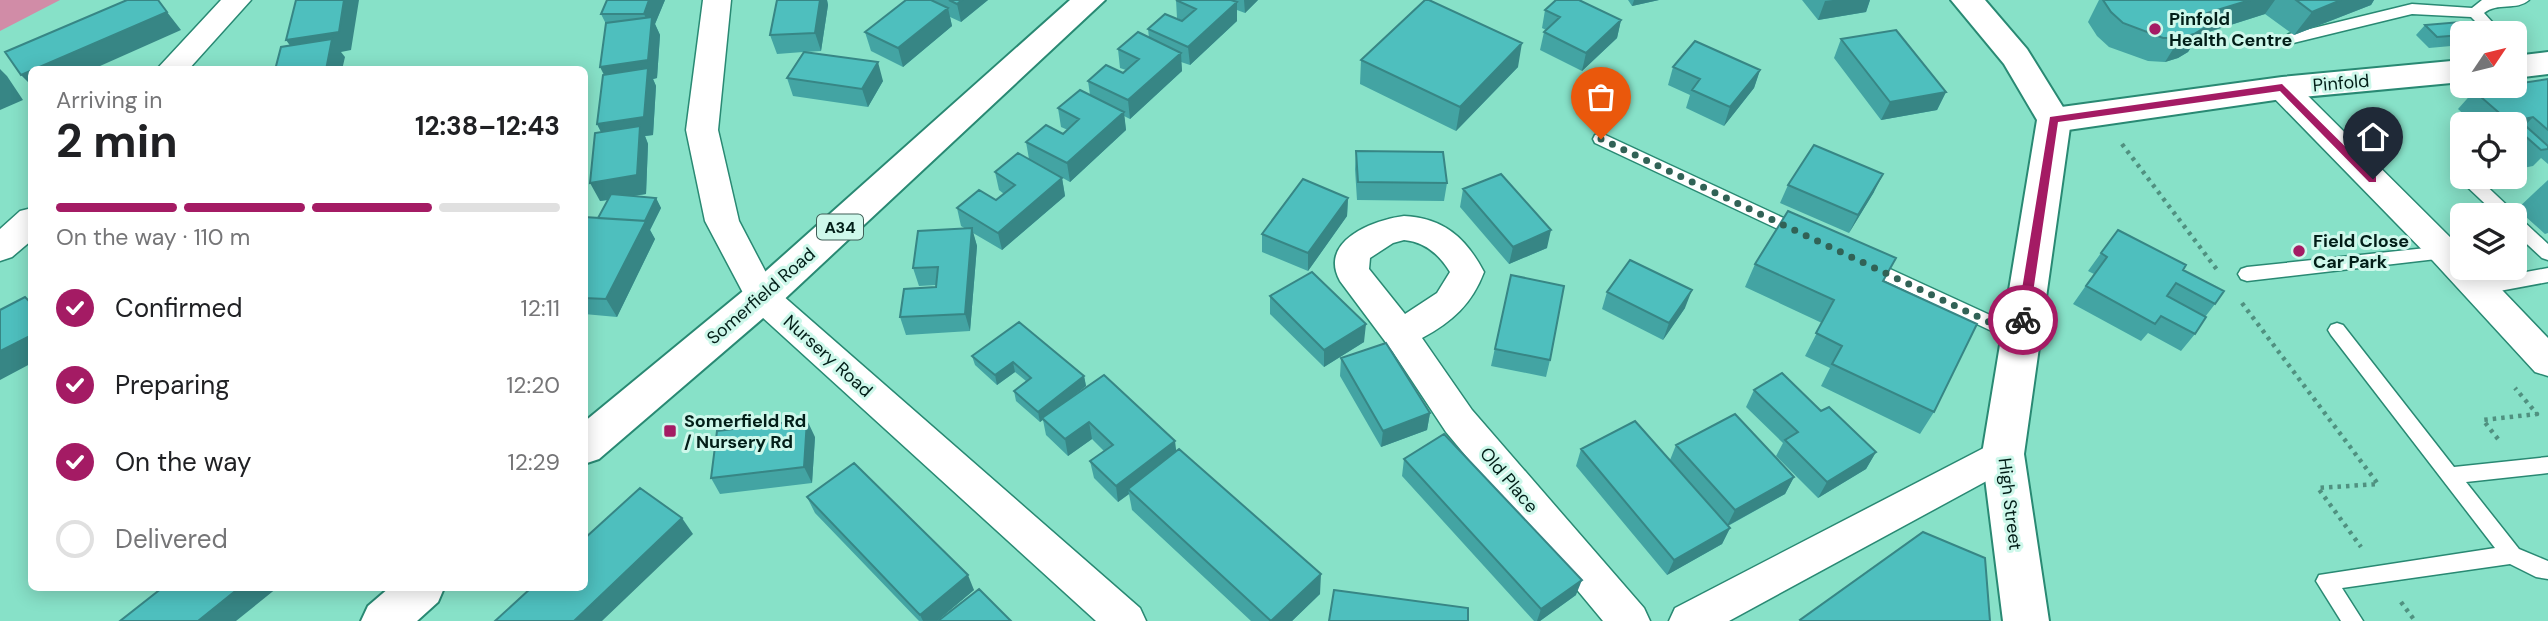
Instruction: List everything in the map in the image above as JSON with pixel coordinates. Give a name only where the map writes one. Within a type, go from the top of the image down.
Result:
[{"type":"main road","name":"Somerfield Road","points":[[588,444],[762,297],[1089,0]]},
{"type":"main road","points":[[1967,0],[1993,26],[2033,80],[2054,120]]},
{"type":"main road","name":"Pinfold","points":[[2054,120],[2282,88],[2450,72]]},
{"type":"main road","name":"High Street","points":[[2026,621],[2003,454],[2054,120]]},
{"type":"main road","points":[[384,621],[419,591]]},
{"type":"street","points":[[175,66],[237,0]]},
{"type":"street","name":"Nursery Road","points":[[717,0],[702,131],[722,220],[762,297],[1125,621]]},
{"type":"street","points":[[2282,88],[2445,252],[2548,362]]},
{"type":"street","points":[[0,248],[28,224]]},
{"type":"street","name":"Old Place","points":[[1399,332],[1459,421],[1629,621]]},
{"type":"street","points":[[1690,621],[2003,454]]},
{"type":"lane","points":[[2475,13],[2487,3],[2522,0]]},
{"type":"lane","points":[[2288,40],[2412,9],[2475,13],[2483,21]]},
{"type":"lane","points":[[1601,139],[1811,238]]},
{"type":"lane","points":[[2480,189],[2494,203]]},
{"type":"lane","points":[[2527,234],[2548,254]]},
{"type":"lane","points":[[2247,274],[2445,252]]},
{"type":"lane","points":[[1848,255],[2021,337]]},
{"type":"lane","points":[[2478,288],[2548,275]]},
{"type":"lane","points":[[2337,330],[2512,555],[2543,571],[2548,570]]},
{"type":"lane","points":[[2452,475],[2548,465]]},
{"type":"lane","points":[[2353,621],[2326,581],[2512,555]]},
{"type":"path","points":[[2099,113],[2222,277]]},
{"type":"path","points":[[2239,299],[2378,484],[2318,488],[2415,621]]},
{"type":"path","points":[[2510,383],[2537,414],[2483,420],[2522,468]]},
{"type":"shaded area","points":[[0,0],[60,0],[0,31]]},
{"type":"building","points":[[127,0],[158,0],[167,12],[42,66],[28,66],[28,72],[21,75],[5,52]]},
{"type":"building","points":[[296,0],[344,0],[339,32],[286,40]]},
{"type":"building","points":[[607,0],[649,0],[644,14],[601,14]]},
{"type":"building","points":[[777,0],[820,0],[815,33],[770,35]]},
{"type":"building","points":[[906,0],[931,0],[948,8],[898,48],[865,32]]},
{"type":"building","points":[[1176,0],[1237,2],[1188,47],[1148,29],[1165,14],[1182,21],[1196,9]]},
{"type":"building","points":[[1425,0],[1522,43],[1460,107],[1361,60]]},
{"type":"building","points":[[1556,0],[1579,0],[1621,20],[1586,53],[1544,32],[1560,17],[1545,10]]},
{"type":"building","points":[[2103,0],[2250,0],[2207,13],[2204,28],[2194,34],[2180,38],[2163,38],[2123,23]]},
{"type":"building","points":[[2296,0],[2341,0],[2312,12]]},
{"type":"building","points":[[652,17],[648,60],[600,67],[606,23]]},
{"type":"building","points":[[2450,23],[2450,36],[2437,37],[2425,25]]},
{"type":"building","points":[[1896,30],[1946,92],[1890,102],[1841,39]]},
{"type":"building","points":[[1138,32],[1181,53],[1128,100],[1088,81],[1106,65],[1123,73],[1139,59],[1118,49]]},
{"type":"building","points":[[332,39],[327,66],[276,66],[281,47]]},
{"type":"building","points":[[1695,41],[1760,70],[1730,107],[1692,90],[1700,79],[1673,67]]},
{"type":"building","points":[[804,52],[878,62],[862,89],[787,78]]},
{"type":"building","points":[[648,68],[644,117],[597,124],[603,75]]},
{"type":"building","points":[[2548,79],[2548,130],[2533,117],[2527,118],[2527,112],[2498,112],[2482,98],[2527,98],[2527,82]]},
{"type":"building","points":[[1080,90],[1124,112],[1067,163],[1026,142],[1046,125],[1063,134],[1079,119],[1058,108]]},
{"type":"building","points":[[640,126],[637,175],[590,183],[595,133]]},
{"type":"building","points":[[2527,127],[2548,146],[2548,149],[2541,150],[2527,138]]},
{"type":"building","points":[[1814,145],[1883,174],[1858,215],[1788,185]]},
{"type":"building","points":[[1356,151],[1443,152],[1447,183],[1358,182]]},
{"type":"building","points":[[1018,153],[1062,178],[998,233],[957,208],[979,190],[996,200],[1015,185],[995,172]]},
{"type":"building","points":[[1501,174],[1551,230],[1513,247],[1463,189]]},
{"type":"building","points":[[1303,179],[1348,198],[1308,253],[1262,234]]},
{"type":"building","points":[[611,194],[656,198],[645,221],[598,218]]},
{"type":"building","points":[[1788,211],[1896,258],[1883,281],[1977,324],[1934,412],[1832,364],[1842,346],[1816,333],[1834,300],[1755,264]]},
{"type":"building","points":[[588,217],[646,221],[606,299],[588,298]]},
{"type":"building","points":[[972,228],[965,314],[900,317],[904,289],[936,287],[938,267],[913,268],[918,231]]},
{"type":"building","points":[[2118,230],[2186,265],[2183,270],[2224,291],[2215,304],[2176,283],[2167,296],[2206,317],[2195,334],[2161,316],[2155,324],[2086,286],[2107,257],[2101,253]]},
{"type":"building","points":[[1630,260],[1692,290],[1669,323],[1607,292]]},
{"type":"building","points":[[1312,272],[1366,324],[1324,350],[1270,296]]},
{"type":"building","points":[[1511,275],[1564,286],[1550,360],[1495,349]]},
{"type":"building","points":[[25,297],[28,300],[28,337],[0,351],[0,310]]},
{"type":"building","points":[[1019,322],[1084,376],[1038,412],[1014,391],[1031,378],[1013,362],[995,375],[972,356]]},
{"type":"building","points":[[1386,343],[1430,413],[1383,431],[1341,358]]},
{"type":"building","points":[[1782,373],[1821,411],[1829,407],[1876,452],[1827,482],[1785,440],[1798,432],[1754,390]]},
{"type":"building","points":[[1104,375],[1175,441],[1116,486],[1090,461],[1113,445],[1089,422],[1065,439],[1042,418]]},
{"type":"building","points":[[1735,414],[1794,477],[1735,510],[1676,445]]},
{"type":"building","points":[[807,420],[804,467],[711,478],[717,431]]},
{"type":"building","points":[[1635,421],[1730,528],[1674,560],[1581,449]]},
{"type":"building","points":[[1444,434],[1582,580],[1541,609],[1404,459]]},
{"type":"building","points":[[1179,449],[1321,574],[1271,621],[1128,489]]},
{"type":"building","points":[[854,463],[968,575],[920,615],[807,497]]},
{"type":"building","points":[[640,488],[682,518],[574,621],[495,621],[528,591],[588,591],[588,535]]},
{"type":"building","points":[[1923,532],[1985,558],[1990,621],[1800,620]]},
{"type":"building","points":[[979,589],[1011,621],[938,621]]},
{"type":"building","points":[[1334,590],[1468,608],[1468,621],[1329,621]]},
{"type":"building","points":[[158,591],[235,591],[198,621],[120,621]]},
{"type":"way so far","points":[[1601,139],[2021,337],[2023,320]]},
{"type":"place","name":"Pinfold Health Centre","points":[[2155,29]]},
{"type":"place","name":"Field Close Car Park","points":[[2299,251]]},
{"type":"place","name":"Somerfield Rd / Nursery Rd","points":[[670,431]]},
{"type":"route","points":[[2023,320],[2054,120],[2282,88],[2373,179]]}]
